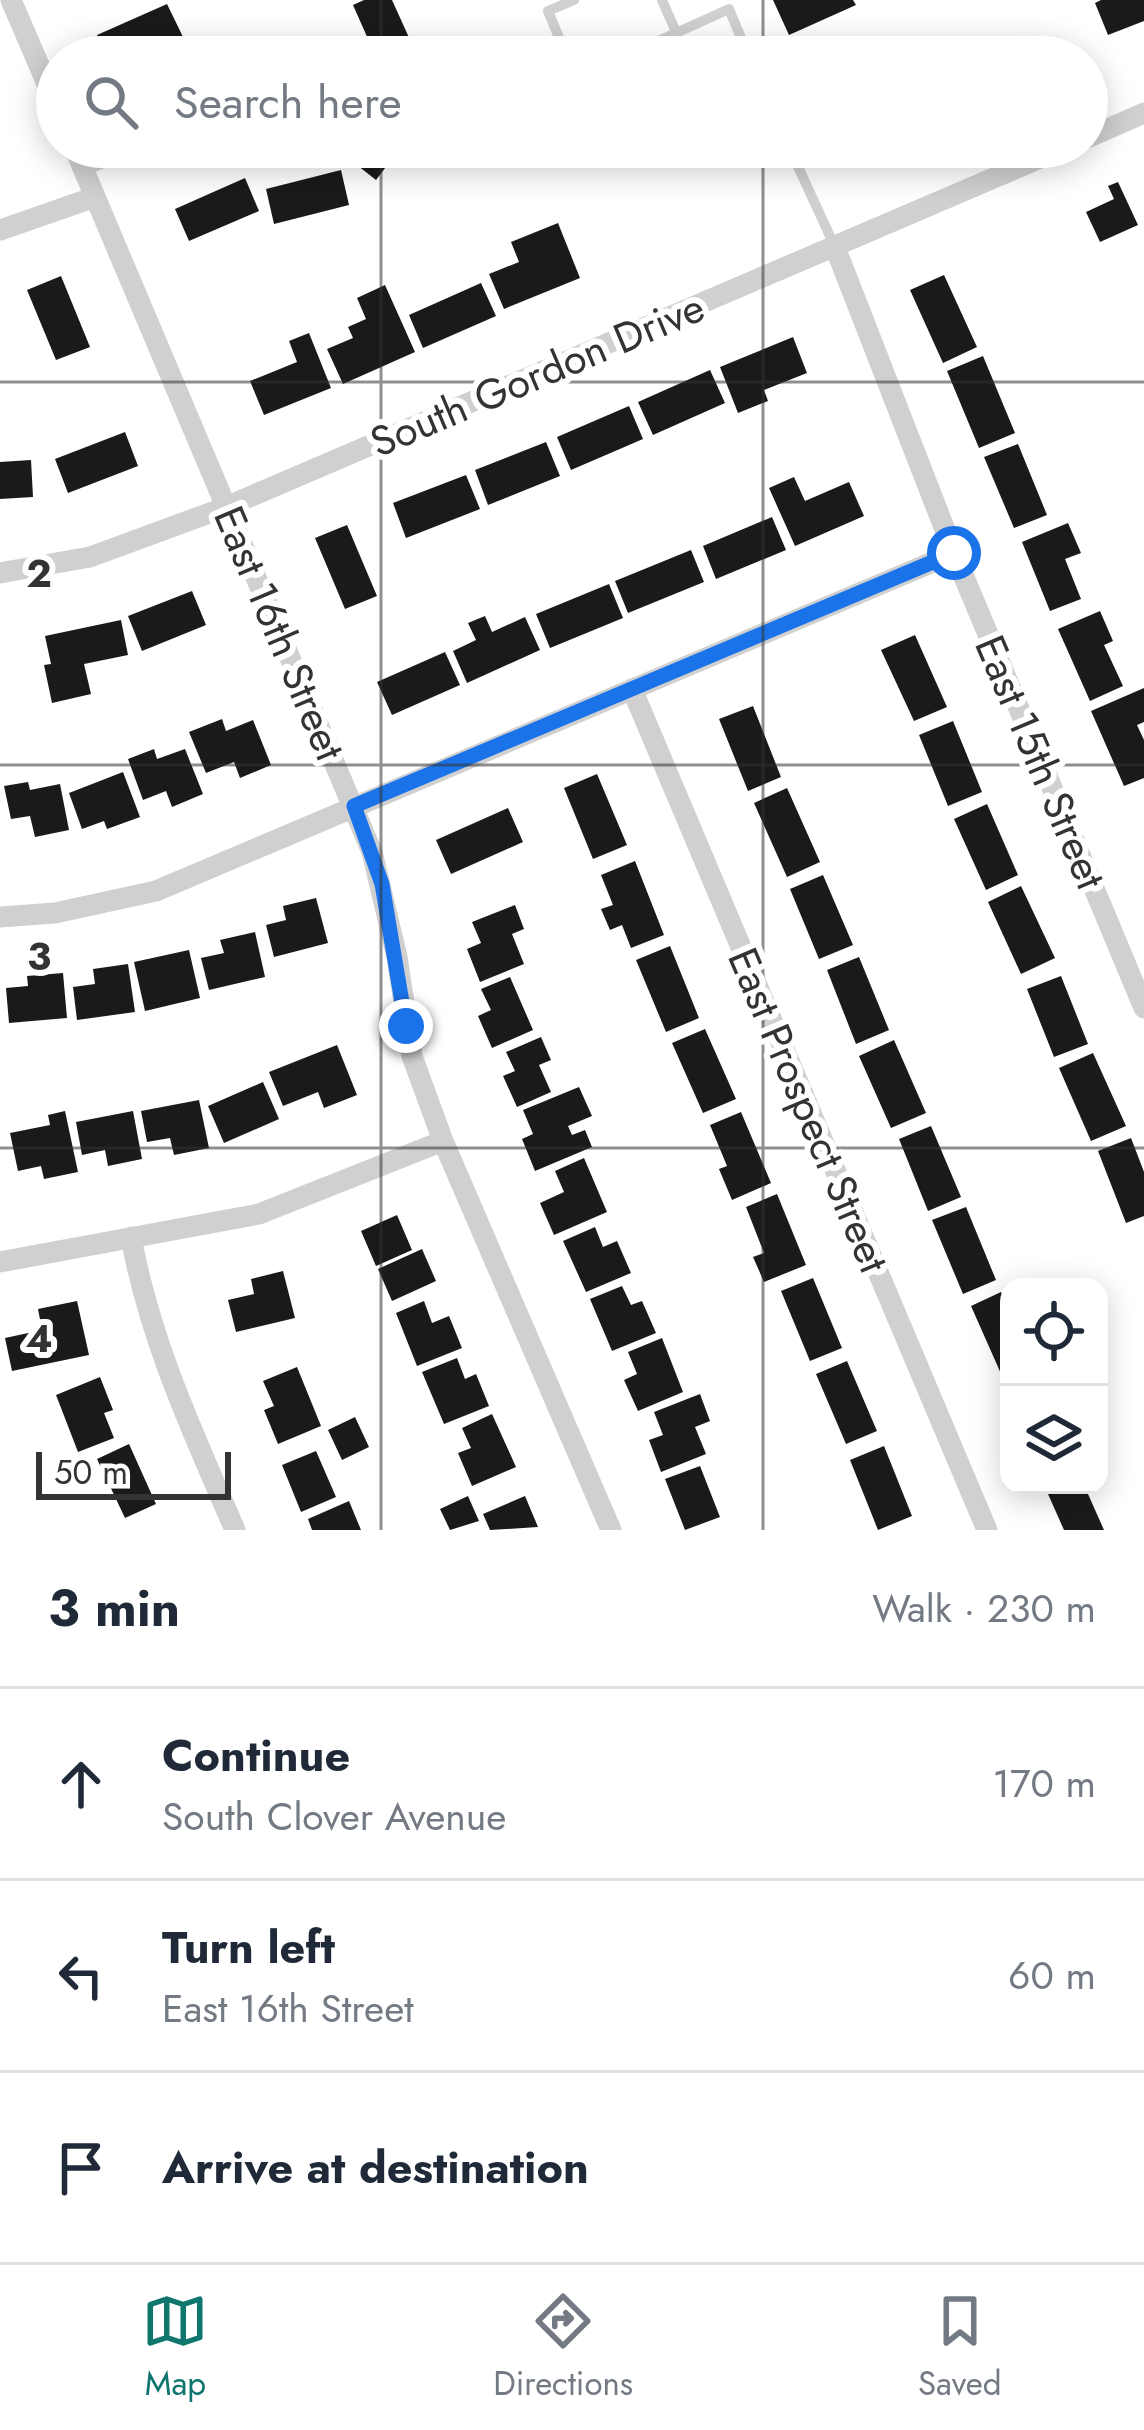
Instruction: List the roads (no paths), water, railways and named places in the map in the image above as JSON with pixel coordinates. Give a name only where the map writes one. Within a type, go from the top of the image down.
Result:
[{"type":"street","points":[[11,0],[36,58]]},
{"type":"street","points":[[1108,129],[1144,113]]},
{"type":"street","name":"East 16th Street","points":[[83,168],[354,806],[382,884],[412,1056],[443,1141],[611,1530]]},
{"type":"street","name":"South Gordon Drive","points":[[0,573],[90,557],[226,507],[1017,168]]},
{"type":"street","points":[[0,230],[95,197]]},
{"type":"street","name":"East 15th Street","points":[[835,247],[954,553],[1144,1008]]},
{"type":"street","points":[[0,917],[55,913],[141,896],[954,553]]},
{"type":"street","name":"East Prospect Street","points":[[632,689],[987,1530]]},
{"type":"street","points":[[0,1262],[259,1214],[443,1141]]},
{"type":"street","points":[[131,1237],[161,1357],[235,1530]]},
{"type":"lane","points":[[558,36],[548,11],[574,0]]},
{"type":"lane","points":[[662,0],[676,32]]},
{"type":"lane","points":[[668,36],[729,9],[740,36]]},
{"type":"lane","points":[[799,168],[835,247]]}]
